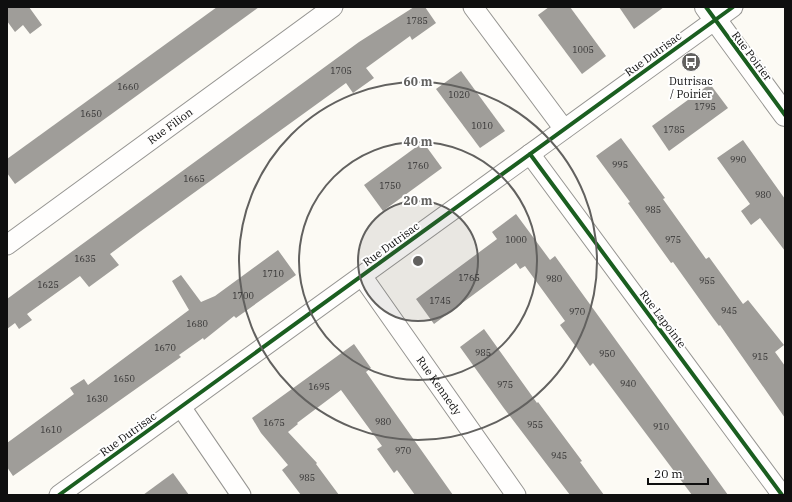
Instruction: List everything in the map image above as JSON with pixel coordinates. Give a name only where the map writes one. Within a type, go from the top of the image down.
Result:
[{"type":"street","name":"Rue Filion","points":[[7,245],[333,7]]},
{"type":"street","points":[[473,7],[564,129]]},
{"type":"street","name":"Rue Dutrisac","points":[[59,495],[564,129],[710,14],[733,7]]},
{"type":"street","name":"Rue Poirier","points":[[710,14],[785,115]]},
{"type":"street","name":"Rue Lapointe","points":[[530,154],[782,495]]},
{"type":"street","name":"Rue Kennedy","points":[[362,276],[516,495]]},
{"type":"street","points":[[181,407],[241,495]]},
{"type":"building","points":[[7,7],[29,7],[42,25],[30,34],[23,25],[15,32],[7,21]]},
{"type":"building","points":[[217,7],[259,7],[15,184],[7,173],[7,159]]},
{"type":"building","points":[[414,7],[425,7],[436,23],[412,40],[410,36],[366,68],[374,78],[353,93],[346,83],[110,254],[119,265],[89,287],[80,276],[27,314],[32,320],[19,329],[15,323],[7,329],[7,299],[359,42]]},
{"type":"building","points":[[549,7],[570,7],[606,56],[582,74],[538,15]]},
{"type":"building","points":[[619,7],[664,7],[634,29]]},
{"type":"building","points":[[461,71],[505,131],[480,148],[436,89]]},
{"type":"building","points":[[710,84],[728,108],[669,151],[652,126]]},
{"type":"building","points":[[621,138],[665,198],[663,199],[706,259],[709,257],[743,304],[748,300],[784,345],[775,352],[785,366],[785,418],[720,325],[719,326],[713,318],[673,262],[671,263],[628,203],[630,202],[596,156]]},
{"type":"building","points":[[743,140],[785,199],[785,251],[760,218],[751,225],[741,211],[750,204],[717,158]]},
{"type":"building","points":[[423,142],[442,168],[383,211],[364,185]]},
{"type":"building","points":[[516,214],[550,260],[555,256],[728,495],[692,495],[593,363],[590,366],[560,325],[565,321],[525,266],[520,269],[516,263],[434,324],[416,299],[497,239],[492,232]]},
{"type":"building","points":[[278,250],[296,275],[236,318],[234,316],[204,340],[203,338],[179,355],[181,357],[13,476],[7,467],[7,443],[74,394],[70,388],[84,379],[88,385],[189,310],[172,281],[181,275],[201,302],[215,296]]},
{"type":"building","points":[[484,329],[537,403],[538,402],[582,461],[580,462],[604,495],[570,495],[503,407],[460,347]]},
{"type":"building","points":[[354,344],[371,368],[366,372],[453,495],[415,495],[397,470],[394,473],[377,449],[382,446],[341,390],[297,423],[298,424],[288,432],[317,463],[316,464],[339,495],[301,495],[282,470],[288,465],[261,433],[252,418]]},
{"type":"building","points":[[173,473],[189,495],[143,495]]},
{"type":"cycle path","points":[[706,7],[785,115]]},
{"type":"cycle path","points":[[59,495],[733,7]]},
{"type":"cycle path","points":[[530,154],[782,495]]},
{"type":"place","name":"Dutrisac / Poirier","points":[[691,62]]}]
